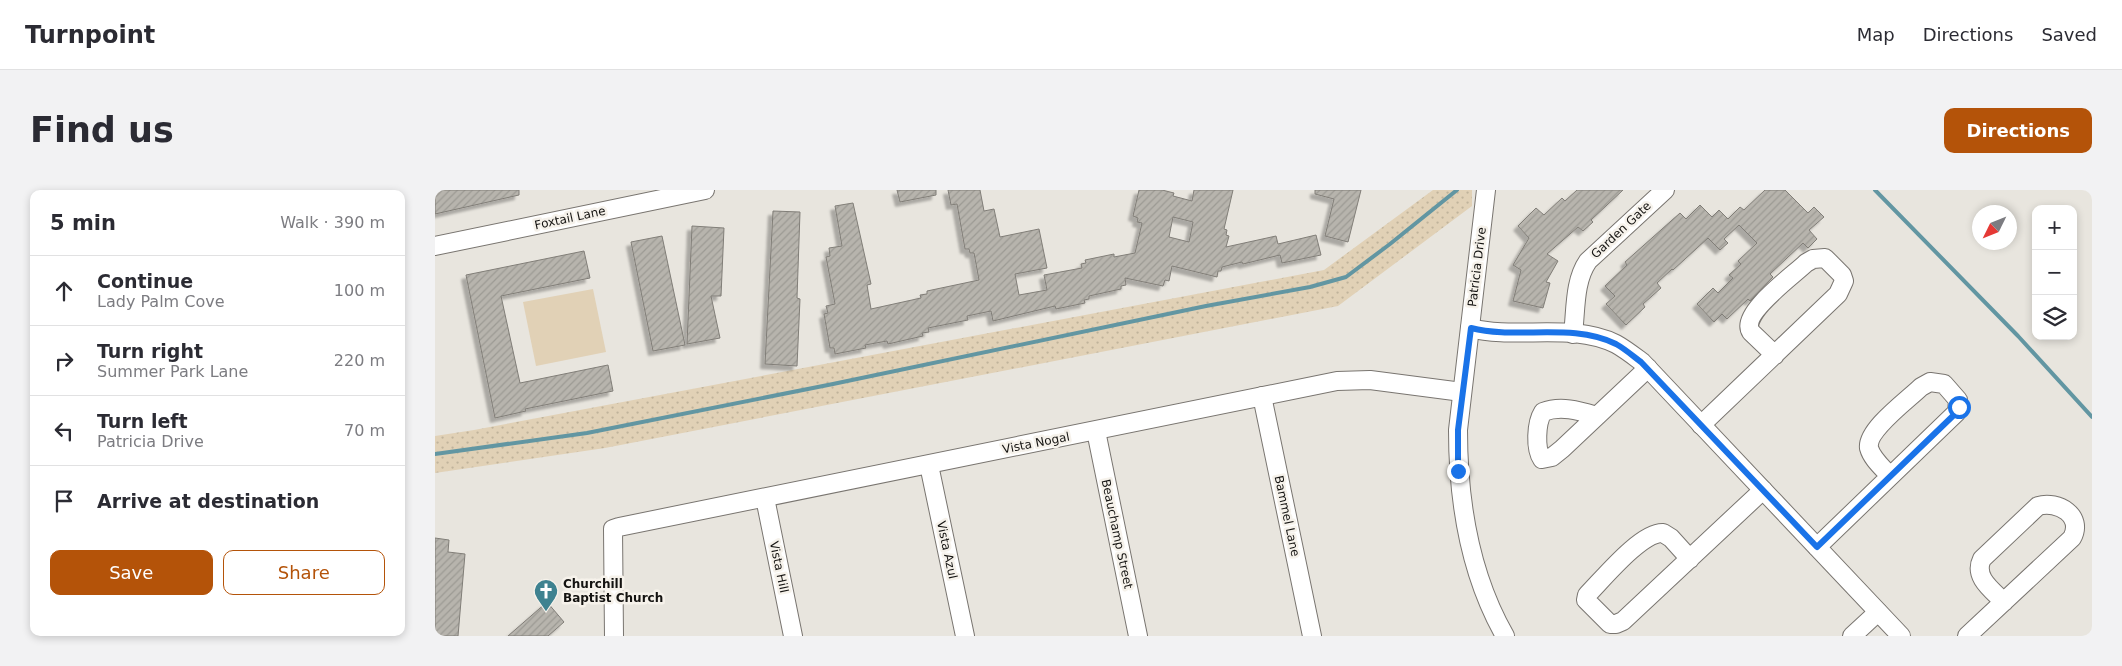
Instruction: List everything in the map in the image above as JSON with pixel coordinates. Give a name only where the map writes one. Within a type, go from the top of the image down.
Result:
[{"type":"street","name":"Foxtail Lane","points":[[435,246],[705,190]]},
{"type":"street","name":"Patricia Drive","points":[[1486,190],[1458,430],[1458,471],[1462,511],[1470,550],[1482,589],[1505,636]]},
{"type":"street","name":"Garden Gate","points":[[1573,334],[1579,280],[1588,261],[1665,190]]},
{"type":"street","points":[[1701,425],[1775,355],[1842,287],[1844,281],[1842,275],[1825,258],[1813,259],[1806,263],[1756,308],[1748,328],[1775,355]]},
{"type":"street","points":[[1471,328],[1486,332],[1573,334],[1615,344],[1637,358],[1901,636]]},
{"type":"street","points":[[1597,416],[1647,368]]},
{"type":"street","name":"Vista Nogal","points":[[614,636],[613,530],[1337,381],[1370,380],[1462,392]]},
{"type":"street","points":[[1817,547],[1891,476],[1957,412],[1958,400],[1944,384],[1930,382],[1921,387],[1871,435],[1869,448],[1873,456],[1891,476]]},
{"type":"street","name":"Bammel Lane","points":[[1262,396],[1312,636]]},
{"type":"street","name":"Beauchamp Street","points":[[1096,431],[1138,636]]},
{"type":"street","name":"Vista Azul","points":[[929,465],[965,636]]},
{"type":"street","points":[[1690,559],[1671,538],[1663,533],[1651,535],[1621,561],[1587,595],[1586,600],[1610,624],[1623,621],[1690,559],[1763,490]]},
{"type":"street","name":"Vista Hill","points":[[765,498],[793,636]]},
{"type":"street","points":[[1967,636],[2072,538],[2075,532],[2075,525],[2063,507],[2047,503],[2039,506],[1982,559],[1979,565],[1979,574],[2003,602]]},
{"type":"street","points":[[1853,636],[1879,612]]},
{"type":"shaded area","points":[[1433,190],[1472,190],[1472,206],[1338,306],[605,448],[435,473],[435,436],[1324,270]]},
{"type":"shaded area","points":[[593,289],[606,352],[536,366],[523,302]]},
{"type":"building","points":[[435,190],[519,190],[519,195],[435,214]]},
{"type":"building","points":[[897,190],[936,190],[936,195],[900,202]]},
{"type":"building","points":[[948,190],[980,190],[984,211],[994,209],[1000,237],[1039,229],[1047,268],[1015,274],[1019,295],[1047,290],[1044,275],[1082,268],[1081,264],[1086,263],[1085,260],[1114,254],[1114,257],[1135,253],[1142,223],[1137,222],[1138,218],[1133,216],[1139,190],[1162,190],[1174,193],[1173,196],[1192,201],[1194,190],[1233,190],[1224,229],[1227,230],[1226,235],[1229,236],[1226,247],[1276,236],[1278,244],[1316,235],[1321,255],[1282,263],[1280,255],[1243,264],[1242,262],[1222,267],[1221,271],[1218,271],[1217,277],[1172,266],[1169,281],[1165,280],[1163,286],[1125,278],[1126,285],[1121,286],[1121,289],[1089,296],[1089,299],[1084,300],[1085,303],[1056,309],[1055,306],[993,321],[991,311],[967,316],[968,320],[928,328],[929,332],[922,333],[923,336],[888,344],[887,341],[865,345],[866,348],[835,354],[834,348],[830,348],[824,314],[828,313],[826,306],[835,304],[826,257],[830,256],[829,248],[842,246],[835,206],[853,203],[871,284],[867,285],[871,309],[921,298],[920,295],[927,294],[927,291],[979,280],[974,253],[970,253],[969,249],[965,249],[957,204],[951,205]],"holes":[[[1173,217],[1193,222],[1189,242],[1169,237]]]},
{"type":"building","points":[[1315,190],[1361,190],[1348,242],[1325,236],[1334,199],[1315,194]]},
{"type":"building","points":[[1577,190],[1623,190],[1591,220],[1593,222],[1583,231],[1578,227],[1547,254],[1558,261],[1546,282],[1550,283],[1543,308],[1513,301],[1521,270],[1513,265],[1529,238],[1518,226],[1536,208],[1544,215],[1562,198],[1565,201]]},
{"type":"building","points":[[1765,190],[1785,190],[1808,213],[1814,207],[1824,217],[1809,230],[1817,239],[1808,248],[1803,243],[1770,274],[1773,277],[1750,301],[1748,299],[1727,319],[1722,314],[1714,322],[1697,304],[1713,288],[1718,293],[1733,278],[1729,275],[1741,264],[1738,261],[1757,243],[1739,225],[1724,239],[1728,243],[1720,250],[1708,238],[1672,269],[1657,283],[1661,288],[1643,304],[1645,307],[1626,325],[1606,304],[1615,296],[1605,286],[1627,265],[1625,262],[1680,213],[1686,219],[1700,205],[1712,217],[1719,210],[1728,219],[1740,207],[1744,210]]},
{"type":"building","points":[[773,211],[800,212],[797,298],[800,299],[797,366],[765,364]]},
{"type":"building","points":[[692,226],[724,228],[721,296],[711,296],[720,338],[687,344]]},
{"type":"building","points":[[662,236],[685,345],[653,351],[631,242]]},
{"type":"building","points":[[584,251],[590,278],[501,296],[520,383],[608,365],[613,391],[525,409],[526,411],[495,418],[466,275]]},
{"type":"building","points":[[435,538],[449,540],[448,552],[465,554],[458,636],[435,636]]},
{"type":"building","name":"Churchill Baptist Church","points":[[547,602],[564,622],[548,636],[508,636]]},
{"type":"waterway","points":[[435,454],[587,433],[1206,306],[1310,287],[1346,277],[1457,190]]},
{"type":"waterway","points":[[1875,190],[2018,336],[2092,417]]},
{"type":"place","name":"Churchill Baptist Church","points":[[546,612]]},
{"type":"route","points":[[1458,471],[1458,430],[1471,328],[1486,332],[1573,334],[1615,344],[1641,362],[1817,547],[1957,412],[1959,407]]}]
